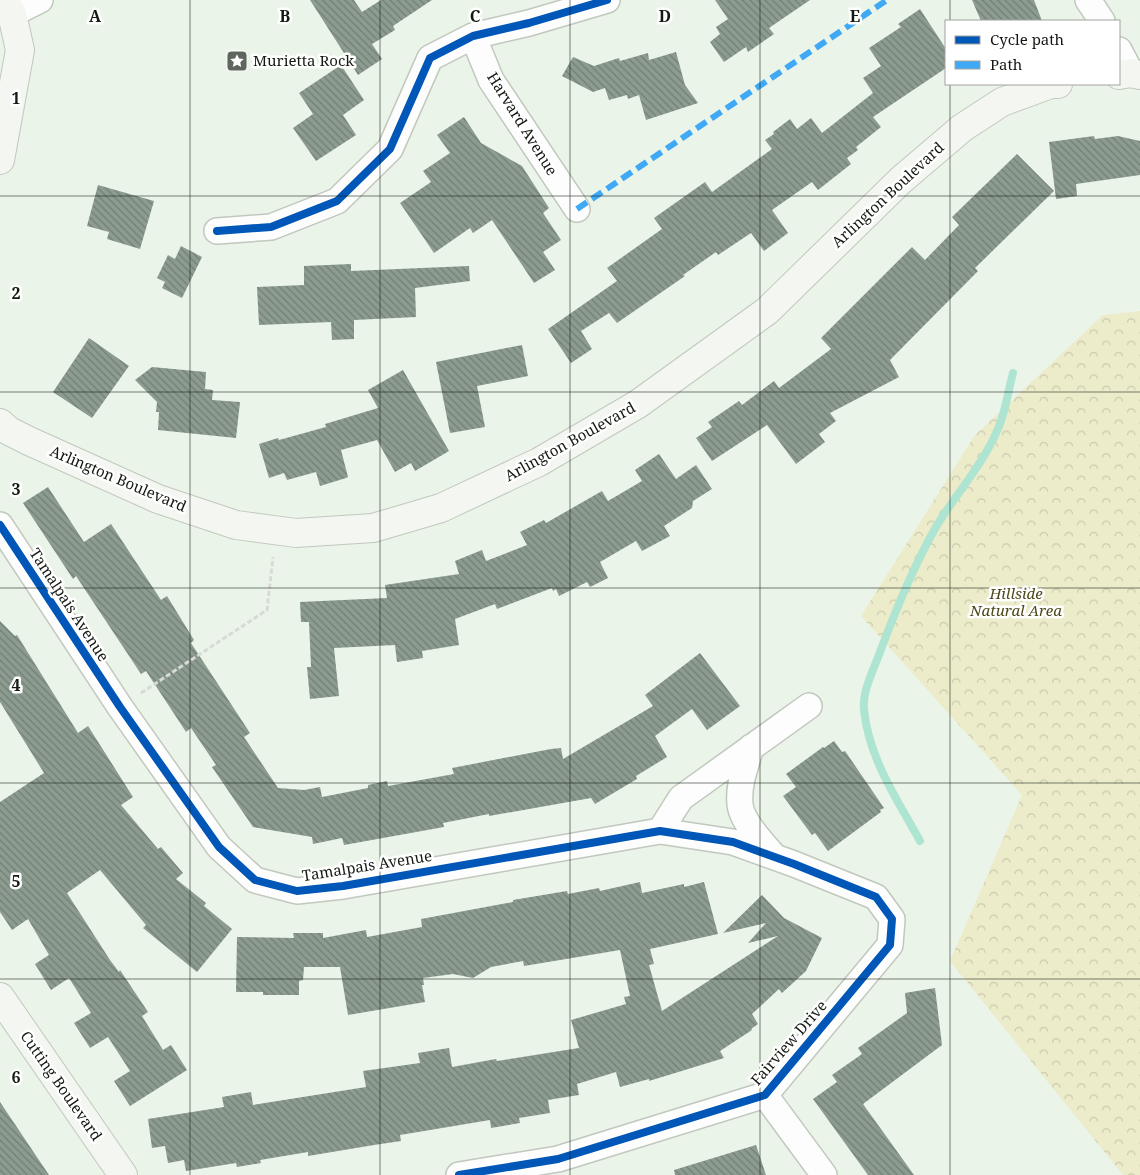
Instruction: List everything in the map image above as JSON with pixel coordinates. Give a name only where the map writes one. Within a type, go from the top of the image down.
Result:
[{"type":"main road","points":[[0,160],[20,50],[6,12]]},
{"type":"main road","name":"Arlington Boulevard","points":[[0,423],[10,431],[29,441],[158,499],[236,525],[276,532],[296,533],[373,528],[441,508],[539,462],[638,404],[767,311],[902,180],[962,128],[1002,102],[1048,85]]},
{"type":"main road","name":"Cutting Boulevard","points":[[0,997],[123,1175]]},
{"type":"street","points":[[6,12],[40,0]]},
{"type":"street","points":[[218,231],[271,227],[337,201],[390,150],[430,58],[473,36],[529,23],[607,0]]},
{"type":"street","points":[[1088,0],[1101,20]]},
{"type":"street","name":"Harvard Avenue","points":[[473,36],[491,80],[577,209]]},
{"type":"street","name":"Tamalpais Avenue","points":[[0,525],[120,707],[219,847],[255,880],[297,891],[343,886],[660,831],[733,842],[784,859]]},
{"type":"street","points":[[660,831],[681,798],[809,706]]},
{"type":"street","points":[[751,747],[741,782],[739,806],[750,828],[784,859]]},
{"type":"street","name":"Fairview Drive","points":[[459,1175],[558,1159],[765,1095],[890,945],[892,919],[876,897],[784,859]]},
{"type":"street","points":[[765,1095],[824,1175]]},
{"type":"path","points":[[120,707],[267,610],[276,532]]},
{"type":"green space","name":"Hillside Natural Area","points":[[1140,311],[1140,1175],[1123,1175],[950,961],[1022,795],[861,616],[975,435],[1103,315]]},
{"type":"building","points":[[310,0],[354,0],[362,12],[381,0],[432,0],[393,26],[395,30],[372,44],[382,59],[358,75]]},
{"type":"building","points":[[715,0],[810,0],[769,28],[774,34],[748,52],[746,47],[724,62],[710,42],[720,34],[716,27],[728,19]]},
{"type":"building","points":[[972,0],[1034,0],[1042,20],[981,20]]},
{"type":"building","points":[[920,9],[945,47],[945,69],[873,117],[881,127],[856,147],[858,150],[847,158],[851,164],[818,190],[812,182],[772,210],[788,233],[764,251],[751,233],[718,255],[716,252],[617,323],[609,313],[581,331],[592,349],[571,363],[548,329],[617,281],[607,268],[662,229],[654,218],[705,182],[712,192],[772,149],[765,140],[790,119],[797,129],[811,118],[822,133],[873,93],[863,78],[881,66],[869,48],[901,27],[898,24]]},
{"type":"building","points":[[676,52],[685,85],[698,103],[646,120],[639,95],[628,99],[627,95],[609,100],[605,88],[593,92],[562,76],[573,57],[594,66],[619,58],[620,61],[648,53],[649,60]]},
{"type":"building","points":[[341,65],[364,100],[343,115],[356,135],[316,161],[293,128],[313,114],[299,93]]},
{"type":"building","points":[[464,117],[481,143],[522,166],[549,208],[543,213],[561,240],[543,252],[555,270],[534,283],[492,220],[473,233],[470,228],[434,253],[400,203],[431,182],[423,171],[450,153],[437,135]]},
{"type":"building","points":[[1094,136],[1095,139],[1118,136],[1140,141],[1140,175],[1076,184],[1077,196],[1056,199],[1049,142]]},
{"type":"building","points":[[1017,154],[1054,191],[975,268],[978,271],[890,360],[899,377],[830,413],[836,421],[819,434],[825,442],[796,464],[767,425],[712,461],[696,438],[712,427],[708,422],[739,401],[742,405],[774,381],[779,388],[831,349],[821,338],[912,247],[925,260],[959,225],[952,217]]},
{"type":"building","points":[[98,185],[154,201],[140,249],[107,239],[109,232],[87,226]]},
{"type":"building","points":[[181,246],[202,257],[182,298],[162,288],[165,282],[157,278],[168,255],[175,259]]},
{"type":"building","points":[[351,264],[351,271],[469,266],[470,281],[415,288],[416,317],[354,320],[354,339],[332,340],[331,322],[259,325],[257,287],[304,285],[304,266]]},
{"type":"building","points":[[89,338],[129,366],[92,418],[53,392]]},
{"type":"building","points":[[522,345],[528,376],[477,386],[485,427],[450,433],[436,362]]},
{"type":"building","points":[[152,367],[206,372],[205,389],[213,390],[212,400],[240,402],[236,438],[158,430],[159,412],[156,412],[157,402],[135,380]]},
{"type":"building","points":[[403,370],[449,451],[415,471],[411,463],[395,472],[377,440],[341,450],[348,477],[346,478],[320,486],[316,472],[287,480],[284,473],[269,478],[259,444],[326,427],[325,424],[378,408],[368,390]]},
{"type":"building","points":[[659,454],[676,479],[696,465],[712,489],[693,501],[692,508],[664,526],[670,536],[642,551],[636,541],[600,562],[608,578],[590,587],[587,582],[559,596],[556,589],[553,591],[552,588],[497,609],[495,604],[455,619],[459,645],[422,651],[423,658],[397,662],[395,645],[334,648],[339,696],[310,699],[307,667],[311,667],[309,622],[301,622],[300,602],[387,598],[385,585],[459,574],[455,561],[482,550],[486,561],[527,545],[520,532],[544,520],[546,523],[602,491],[608,501],[642,481],[635,470]]},
{"type":"building","points":[[48,487],[84,542],[111,524],[161,600],[167,596],[194,640],[191,643],[250,733],[244,737],[278,788],[304,790],[320,787],[322,797],[368,788],[368,785],[387,781],[388,786],[454,774],[452,768],[551,749],[561,748],[563,759],[653,706],[645,695],[700,653],[740,706],[707,730],[692,709],[655,736],[667,757],[636,776],[637,779],[595,804],[591,798],[489,816],[489,814],[443,823],[444,827],[344,845],[342,838],[313,844],[312,837],[253,827],[212,767],[216,765],[191,728],[186,732],[146,671],[141,674],[76,576],[73,579],[23,503]]},
{"type":"building","points":[[0,621],[15,636],[17,635],[78,733],[88,726],[133,797],[121,805],[158,849],[161,847],[183,873],[176,879],[206,903],[204,906],[232,929],[197,972],[143,928],[146,925],[100,870],[67,893],[110,960],[119,972],[120,970],[148,1012],[142,1016],[163,1050],[171,1045],[187,1070],[130,1106],[114,1081],[130,1071],[108,1037],[90,1048],[74,1023],[91,1013],[69,978],[51,990],[35,964],[49,955],[28,919],[12,930],[0,912],[0,802],[44,773],[0,702]]},
{"type":"building","points":[[834,741],[842,752],[845,751],[884,808],[828,851],[815,833],[812,835],[783,796],[796,787],[786,774]]},
{"type":"building","points":[[640,882],[642,893],[684,884],[684,887],[704,882],[718,934],[650,949],[654,964],[649,965],[662,1011],[778,936],[748,943],[766,923],[723,933],[762,895],[784,918],[822,938],[806,971],[782,993],[779,989],[752,1014],[758,1024],[720,1051],[724,1058],[649,1081],[649,1079],[620,1087],[616,1072],[577,1084],[579,1095],[548,1100],[550,1113],[519,1118],[520,1123],[491,1128],[490,1120],[400,1135],[401,1141],[308,1156],[308,1152],[260,1160],[261,1163],[237,1167],[236,1163],[186,1171],[184,1160],[168,1163],[165,1146],[152,1148],[148,1119],[224,1107],[222,1097],[251,1092],[253,1105],[366,1087],[363,1071],[420,1063],[418,1053],[449,1048],[452,1067],[579,1048],[571,1020],[626,1004],[624,997],[630,996],[620,950],[524,966],[523,961],[491,967],[473,978],[453,974],[423,978],[424,985],[422,985],[425,1002],[348,1015],[340,967],[304,967],[303,980],[299,981],[299,995],[263,995],[263,992],[236,992],[237,937],[294,938],[293,933],[323,933],[323,938],[366,930],[367,937],[422,927],[421,919],[513,902],[513,900],[567,891],[568,894],[599,888],[600,891]]},
{"type":"building","points":[[935,988],[942,1045],[863,1104],[914,1175],[868,1175],[813,1099],[837,1082],[832,1075],[862,1054],[858,1048],[907,1013],[905,993]]},
{"type":"building","points":[[0,1102],[49,1175],[0,1175]]},
{"type":"building","points":[[756,1145],[766,1175],[675,1175],[674,1170]]},
{"type":"waterway","points":[[920,841],[893,794],[878,762],[867,728],[864,710],[865,695],[892,620],[920,557],[943,515],[984,456],[1000,425],[1013,373]]},
{"type":"marked path","points":[[577,209],[887,0]]},
{"type":"cycle path","points":[[217,231],[271,227],[337,201],[390,149],[430,58],[473,36],[529,23],[607,0]]},
{"type":"cycle path","points":[[0,525],[120,707],[219,847],[255,880],[297,891],[343,886],[660,831],[733,842],[794,864],[876,897],[892,919],[890,945],[765,1095],[558,1159],[459,1175]]},
{"type":"place","name":"Murietta Rock","points":[[237,61]]}]
